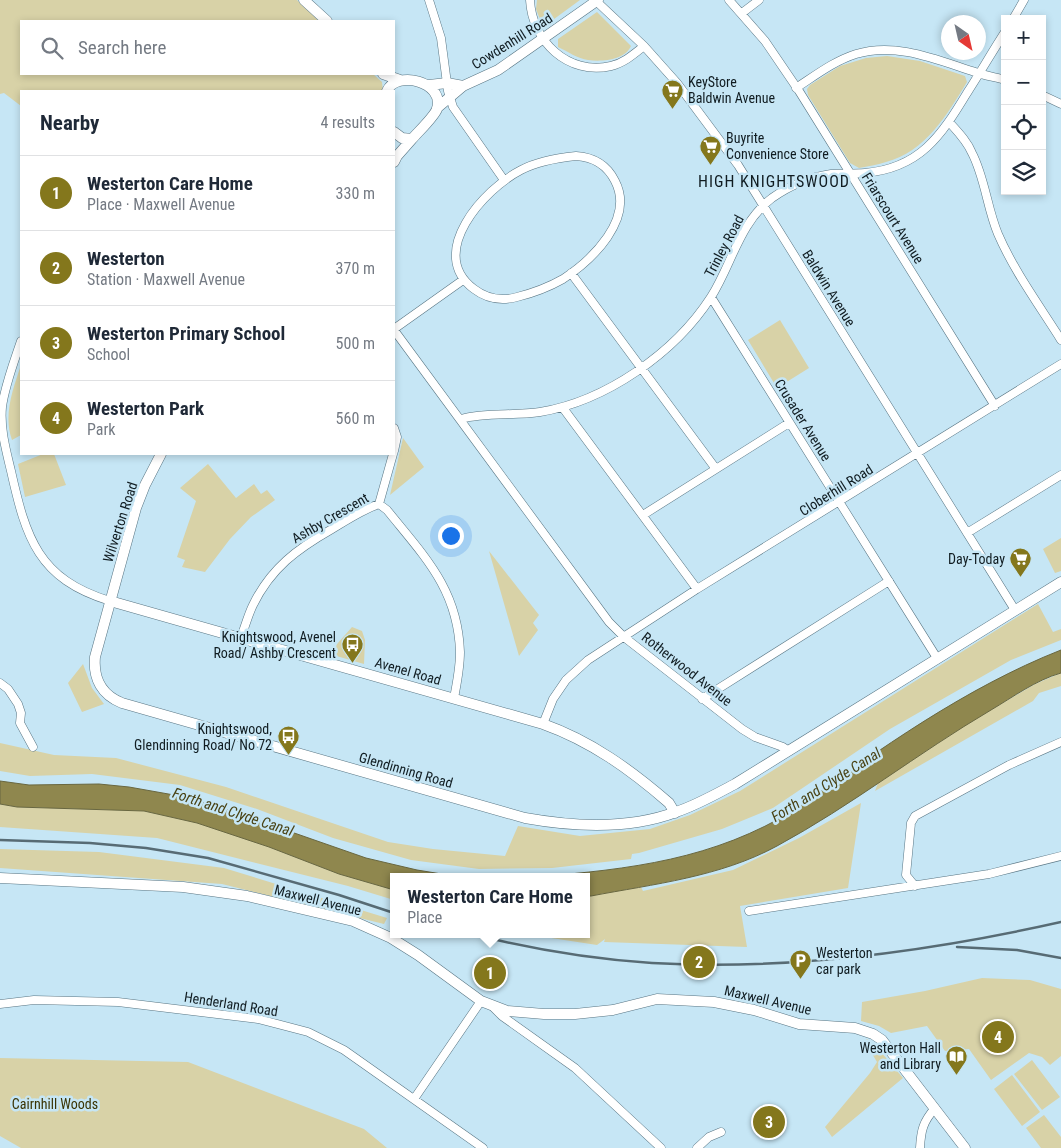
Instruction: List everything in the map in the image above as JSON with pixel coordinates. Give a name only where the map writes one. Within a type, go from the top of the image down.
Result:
[{"type":"street","points":[[304,0],[326,20]]},
{"type":"street","points":[[429,0],[441,38],[448,91],[453,107],[504,180]]},
{"type":"street","points":[[530,0],[530,10],[534,25],[548,46],[564,59],[586,67],[611,66],[624,61],[644,46]]},
{"type":"street","name":"Cowdenhill Road","points":[[429,86],[448,91],[498,70],[597,0]]},
{"type":"street","name":"Baldwin Avenue","points":[[597,0],[644,46],[677,83],[738,164],[1016,610]]},
{"type":"street","name":"Friarscourt Avenue","points":[[729,0],[765,41],[796,88],[995,406]]},
{"type":"street","points":[[742,13],[760,0]]},
{"type":"street","points":[[1015,15],[1024,0]]},
{"type":"street","name":"Trinley Road","points":[[461,420],[473,416],[511,415],[563,408],[610,388],[641,368],[677,337],[711,297],[740,236],[751,219],[763,206],[774,197],[802,181],[831,174],[865,173],[882,170],[909,160],[930,145],[949,122],[1001,38]]},
{"type":"street","points":[[796,88],[830,65],[857,53],[874,50],[913,53],[1001,79]]},
{"type":"street","points":[[382,75],[387,90],[400,80]]},
{"type":"street","points":[[385,75],[429,86],[437,95],[437,108]]},
{"type":"street","name":"Cowdenhill Road","points":[[412,139],[448,91],[463,86]]},
{"type":"street","points":[[1046,97],[1061,104]]},
{"type":"street","points":[[949,122],[966,141],[973,154],[992,218],[1006,251],[1061,340]]},
{"type":"street","points":[[395,134],[405,140],[412,139]]},
{"type":"street","points":[[395,159],[412,139]]},
{"type":"street","points":[[576,156],[585,157],[602,164],[614,177],[620,201],[618,216],[599,248],[571,273],[550,286],[530,294],[501,299],[493,298],[478,292],[463,280],[457,263],[456,252],[462,230],[483,199],[504,180],[521,170],[550,159],[576,156]]},
{"type":"street","points":[[571,273],[716,469]]},
{"type":"street","points":[[395,329],[463,280]]},
{"type":"street","name":"Crusader Avenue","points":[[711,297],[937,658]]},
{"type":"street","name":"Rotherwood Avenue","points":[[395,331],[609,622],[624,637],[702,699],[755,737],[789,751]]},
{"type":"street","points":[[20,344],[5,393],[1,421],[25,527],[33,544],[54,572],[80,590],[110,601]]},
{"type":"street","name":"Cloberhill Road","points":[[543,724],[553,700],[566,680],[588,660],[697,589],[1061,364]]},
{"type":"street","points":[[563,408],[697,589]]},
{"type":"street","points":[[643,515],[789,423]]},
{"type":"street","points":[[395,431],[397,437],[395,444]]},
{"type":"street","name":"Wilverton Road","points":[[110,601],[136,508],[160,455]]},
{"type":"street","points":[[380,504],[392,455]]},
{"type":"street","points":[[967,533],[1061,475]]},
{"type":"street","name":"Ashby Crescent","points":[[241,638],[252,606],[262,588],[290,555],[305,544],[365,509],[380,504],[387,510],[436,572],[450,601],[460,653],[454,698]]},
{"type":"street","points":[[702,699],[889,581]]},
{"type":"street","points":[[789,751],[1061,582]]},
{"type":"street","name":"Avenel Road","points":[[110,601],[543,724],[584,740],[612,758],[669,803],[675,813]]},
{"type":"street","name":"Glendinning Road","points":[[110,601],[94,667],[97,680],[104,691],[115,700],[525,818],[550,823],[604,826],[675,813],[735,784],[789,751]]},
{"type":"street","points":[[0,683],[8,689],[18,704],[21,713],[20,723],[33,746]]},
{"type":"street","points":[[914,886],[906,875],[911,823],[915,816],[1009,765],[1061,742]]},
{"type":"street","points":[[749,911],[989,874],[1061,856]]},
{"type":"street","name":"Maxwell Avenue","points":[[0,878],[183,887],[247,896],[353,920],[390,938]]},
{"type":"street","name":"Maxwell Avenue","points":[[391,938],[418,955],[481,1001],[507,1011],[575,1014],[614,1010],[657,1000],[692,1000],[714,1002],[754,1010],[799,1024],[855,1028],[873,1034],[882,1040],[965,1148]]},
{"type":"street","name":"Henderland Road","points":[[0,1004],[34,1000],[118,1002],[258,1019],[308,1032],[337,1046],[483,1148]]},
{"type":"street","points":[[414,1099],[481,1001]]},
{"type":"street","points":[[493,1006],[502,1016],[575,1068],[661,1148]]},
{"type":"street","points":[[920,1148],[921,1130],[928,1116],[935,1108]]},
{"type":"street","points":[[697,1148],[709,1137],[721,1132]]},
{"type":"green space","points":[[0,0],[297,0],[318,20],[20,20],[20,75],[374,75],[382,82],[383,90],[20,90],[20,105],[4,93],[0,94]]},
{"type":"green space","points":[[537,0],[580,0],[550,22],[541,22],[536,9]]},
{"type":"green space","points":[[597,12],[631,46],[628,51],[613,59],[594,61],[580,58],[558,47],[558,39]]},
{"type":"green space","points":[[887,56],[920,61],[965,76],[967,82],[934,131],[912,150],[886,162],[859,168],[850,163],[808,95],[807,89],[810,85],[840,66],[866,58]]},
{"type":"green space","points":[[780,320],[809,368],[777,388],[748,340]]},
{"type":"green space","points":[[20,368],[20,436],[12,440],[8,421],[12,393]]},
{"type":"green space","points":[[403,438],[424,467],[390,495]]},
{"type":"green space","points":[[40,455],[54,455],[66,485],[25,497],[18,464]]},
{"type":"green space","points":[[208,464],[236,498],[254,484],[261,494],[267,490],[275,500],[251,517],[230,539],[205,572],[182,567],[185,560],[177,557],[196,501],[180,488]]},
{"type":"green space","points":[[1061,538],[1061,571],[1055,573],[1043,549]]},
{"type":"green space","points":[[489,551],[539,615],[533,623],[538,630],[519,656]]},
{"type":"green space","points":[[1038,604],[1053,632],[1061,629],[1061,640],[1011,660],[890,729],[773,808],[722,829],[632,854],[631,859],[552,868],[479,869],[411,860],[333,838],[257,809],[180,785],[92,774],[30,776],[0,771],[0,743],[54,755],[116,758],[226,787],[388,842],[433,849],[505,856],[518,826],[580,836],[650,829],[690,815],[740,791]]},
{"type":"green space","points":[[352,627],[362,631],[365,640],[364,664],[333,655],[337,644]]},
{"type":"green space","points":[[83,664],[92,688],[104,704],[82,712],[68,683]]},
{"type":"green space","points":[[1061,673],[1061,686],[1039,693],[1033,701],[875,791],[878,783],[962,727],[1035,684]]},
{"type":"green space","points":[[861,803],[848,888],[740,906],[747,947],[604,942],[605,939],[597,945],[551,938],[590,938],[590,895],[641,887],[643,891],[733,870],[799,838]]},
{"type":"green space","points":[[0,804],[17,807],[144,811],[197,823],[269,847],[339,874],[390,889],[390,899],[348,886],[157,838],[0,827]]},
{"type":"green space","points":[[0,849],[99,852],[224,868],[387,918],[384,924],[222,884],[0,868]]},
{"type":"green space","points":[[982,978],[1030,980],[1061,989],[1061,1056],[1050,1065],[1042,1057],[1029,1053],[991,1080],[969,1049],[945,1051],[927,1026],[891,1033],[879,1026],[861,1021],[862,1002],[925,991]]},
{"type":"green space","points":[[867,1039],[876,1046],[903,1078],[832,1137],[825,1127],[877,1062],[865,1042]]},
{"type":"green space","name":"Cairnhill Woods","points":[[0,1058],[188,1062],[364,1129],[387,1148],[21,1148],[0,1136]]},
{"type":"green space","points":[[1032,1060],[1060,1097],[1042,1110],[1014,1074]]},
{"type":"green space","points":[[1012,1075],[1040,1112],[1022,1126],[994,1089]]},
{"type":"green space","points":[[1044,1115],[1061,1137],[1061,1148],[1041,1148],[1026,1128]]},
{"type":"water","points":[[1061,650],[1061,673],[1016,694],[831,814],[755,857],[686,878],[591,896],[590,873],[575,873],[670,859],[734,840],[765,826],[796,809],[924,721],[991,682]]},
{"type":"water","name":"Forth and Clyde Canal","points":[[0,781],[29,785],[99,784],[129,787],[211,804],[366,858],[435,873],[390,873],[390,889],[339,874],[269,847],[197,823],[144,811],[17,807],[0,804]]},
{"type":"railway","points":[[0,840],[90,843],[146,848],[208,858],[339,895],[390,912]]},
{"type":"railway","points":[[490,938],[539,949],[606,959],[703,965],[755,964],[858,957],[960,942],[1061,922]]},
{"type":"railway","points":[[957,947],[1017,950],[1061,958]]},
{"type":"place","name":"KeyStore Baldwin Avenue","points":[[672,109]]},
{"type":"place","name":"Buyrite Convenience Store","points":[[710,165]]},
{"type":"place","name":"Day-Today","points":[[1021,578]]},
{"type":"place","name":"Knightswood, Avenel Road/ Ashby Crescent","points":[[352,664]]},
{"type":"place","name":"Knightswood, Glendinning Road/ No 72","points":[[288,756]]},
{"type":"place","name":"Westerton","points":[[699,962]]},
{"type":"place","name":"Westerton Care Home","points":[[490,973]]},
{"type":"place","name":"Westerton car park","points":[[800,980]]},
{"type":"place","name":"Westerton Park","points":[[998,1037]]},
{"type":"place","name":"Westerton Hall and Library","points":[[957,1075]]},
{"type":"place","name":"Westerton Primary School","points":[[769,1122]]},
{"type":"district","name":"HIGH KNIGHTSWOOD","points":[[774,181]]}]
